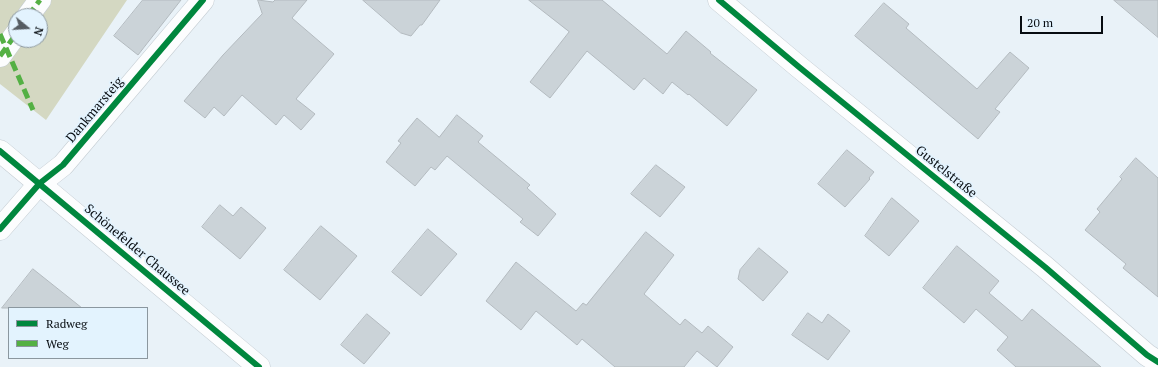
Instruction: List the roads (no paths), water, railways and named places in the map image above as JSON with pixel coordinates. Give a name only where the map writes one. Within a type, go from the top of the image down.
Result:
[{"type":"street","name":"Dankmarsteig","points":[[0,229],[40,184],[64,164],[203,0]]},
{"type":"street","name":"Gustelstraße","points":[[719,0],[805,72],[1045,267],[1147,355],[1158,362]]},
{"type":"street","points":[[0,56],[8,45]]},
{"type":"street","name":"Schönefelder Chaussee","points":[[0,150],[259,367]]}]
